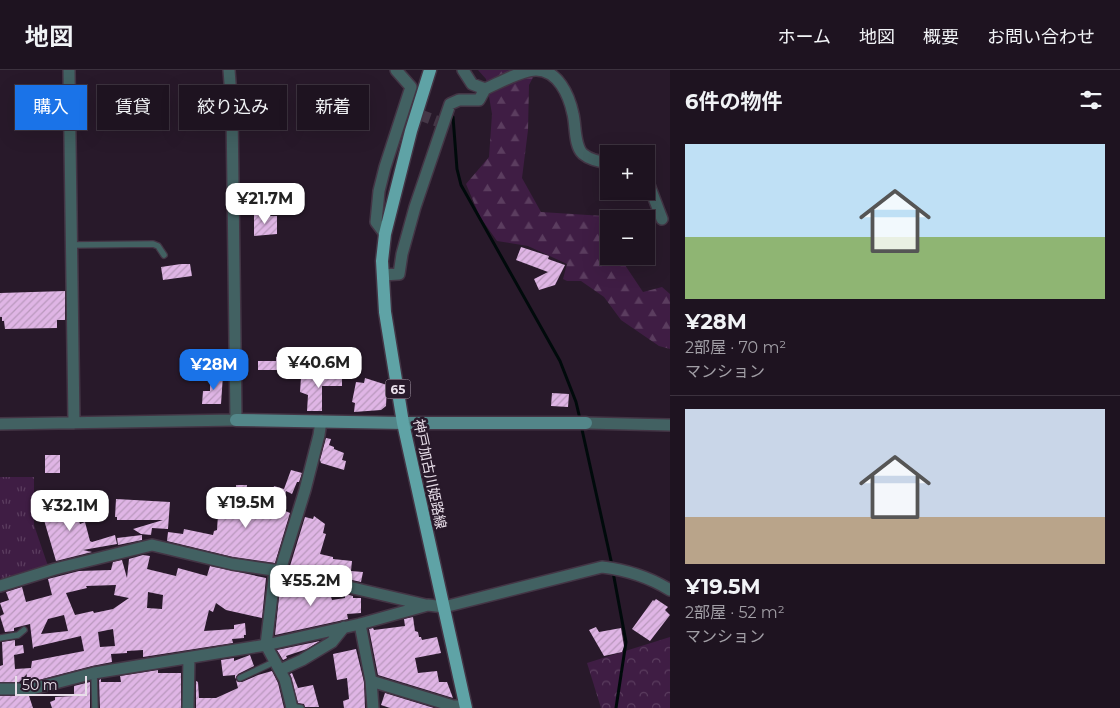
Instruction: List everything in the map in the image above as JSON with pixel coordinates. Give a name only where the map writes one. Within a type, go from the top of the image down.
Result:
[{"type":"main road","name":"神戸加古川姫路線","points":[[430,70],[384,234],[382,260],[385,312],[403,423],[465,707]]},
{"type":"street","points":[[68,70],[74,423]]},
{"type":"street","points":[[229,70],[232,109],[236,420]]},
{"type":"street","points":[[384,234],[376,222],[379,191],[411,86],[396,70]]},
{"type":"street","points":[[463,70],[472,84],[485,89]]},
{"type":"street","points":[[383,275],[399,274],[402,254],[415,207],[450,104],[458,100],[479,100],[485,89],[534,70],[542,71],[553,76],[563,86],[573,114],[578,148],[584,155],[600,160]]},
{"type":"street","points":[[655,200],[662,219]]},
{"type":"street","points":[[0,424],[236,420],[670,425]]},
{"type":"street","points":[[295,708],[285,680],[266,645],[277,571],[305,490],[321,421]]},
{"type":"street","points":[[0,586],[54,569],[152,545],[232,564],[277,571],[444,607],[602,567],[621,569],[656,581],[670,590]]},
{"type":"street","points":[[0,688],[32,688],[94,673],[266,645],[360,624],[428,605]]},
{"type":"street","points":[[360,624],[375,707]]},
{"type":"street","points":[[278,666],[302,660],[332,642],[344,627]]},
{"type":"street","points":[[188,708],[189,658]]},
{"type":"street","points":[[371,681],[453,706],[465,707]]},
{"type":"lane","points":[[71,245],[153,244],[158,246],[164,255]]},
{"type":"lane","points":[[0,638],[18,635],[24,630]]},
{"type":"lane","points":[[240,678],[278,666]]},
{"type":"lane","points":[[94,673],[95,708]]},
{"type":"green space","points":[[478,70],[537,70],[529,85],[528,130],[522,178],[541,212],[600,216],[600,265],[625,265],[643,292],[662,287],[670,294],[670,349],[659,346],[621,320],[604,297],[581,281],[567,281],[563,279],[567,264],[528,246],[497,241],[480,217],[466,184],[489,157],[492,114],[486,79]]},
{"type":"green space","points":[[0,477],[34,477],[34,525],[48,566],[2,582],[0,577]]},
{"type":"green space","points":[[670,637],[670,708],[601,708],[587,663]]},
{"type":"building","points":[[254,214],[277,216],[277,234],[254,236]]},
{"type":"building","points":[[521,247],[549,256],[548,259],[565,265],[555,285],[539,290],[534,279],[548,272],[516,260]]},
{"type":"building","points":[[190,264],[192,276],[163,280],[161,267]]},
{"type":"building","points":[[65,291],[65,320],[57,320],[57,328],[5,329],[4,321],[0,317],[0,293]]},
{"type":"building","points":[[276,357],[293,357],[294,370],[258,370],[258,361],[276,361]]},
{"type":"building","points":[[323,372],[342,372],[342,386],[322,386],[322,411],[307,411],[308,395],[300,392],[301,378],[323,378]]},
{"type":"building","points":[[223,375],[221,404],[202,404],[203,391],[210,391],[210,376]]},
{"type":"building","points":[[365,378],[387,385],[386,406],[381,410],[354,412],[355,403],[352,402],[356,382],[364,383]]},
{"type":"building","points":[[552,393],[569,394],[568,407],[551,406]]},
{"type":"building","points":[[326,438],[331,439],[329,445],[344,453],[342,460],[346,461],[344,470],[321,463],[320,460]]},
{"type":"building","points":[[45,455],[60,455],[60,473],[45,473]]},
{"type":"building","points":[[291,470],[302,473],[292,494],[286,491],[281,509],[290,513],[275,563],[233,557],[167,541],[168,532],[183,534],[184,529],[213,535],[214,531],[217,530],[218,514],[225,513],[226,510],[239,510],[240,506],[268,508],[274,486],[284,489]]},
{"type":"building","points":[[236,485],[247,485],[246,495],[236,494]]},
{"type":"building","points":[[72,498],[80,524],[85,522],[90,541],[115,535],[117,544],[83,550],[92,552],[56,561],[44,520],[44,508]]},
{"type":"building","points":[[116,499],[170,502],[168,529],[152,528],[151,535],[141,534],[133,529],[163,520],[117,520],[117,517],[115,517]]},
{"type":"building","points":[[314,516],[325,524],[323,533],[326,534],[320,554],[333,557],[333,559],[352,561],[351,571],[363,572],[361,582],[290,566],[305,517],[313,519]]},
{"type":"building","points":[[142,535],[142,540],[118,545],[117,538]]},
{"type":"building","points":[[143,555],[150,556],[147,569],[176,576],[178,568],[207,576],[210,566],[266,578],[262,618],[226,610],[216,603],[213,612],[209,610],[204,631],[234,629],[234,625],[245,623],[246,635],[244,635],[244,638],[232,639],[233,643],[143,657],[143,650],[127,651],[127,653],[111,654],[112,662],[31,682],[0,682],[0,666],[3,665],[2,642],[15,640],[15,646],[23,645],[24,653],[14,655],[15,669],[31,668],[32,661],[84,651],[81,636],[34,647],[33,649],[30,624],[14,628],[14,631],[5,632],[0,616],[4,614],[0,603],[9,600],[6,592],[22,587],[26,602],[52,595],[48,579],[79,571],[111,570],[113,562],[122,560],[127,578],[129,559]],"holes":[[[116,585],[114,595],[129,598],[113,609],[75,615],[66,593],[87,588],[86,586]],[[148,592],[163,595],[162,609],[147,608]],[[64,615],[68,631],[41,634],[48,619]],[[113,629],[115,646],[100,647],[98,632]]]},
{"type":"building","points":[[281,579],[329,590],[332,600],[345,598],[345,594],[353,596],[353,598],[361,598],[361,613],[347,614],[348,619],[275,635]]},
{"type":"building","points":[[656,599],[668,607],[665,610],[670,615],[650,641],[632,629],[653,600]]},
{"type":"building","points":[[413,617],[415,631],[418,632],[419,637],[422,640],[437,637],[441,653],[415,658],[418,673],[437,671],[439,682],[447,682],[453,698],[378,675],[369,629],[405,626],[404,619]]},
{"type":"building","points":[[596,627],[599,632],[621,628],[624,646],[622,652],[604,656],[589,630]]},
{"type":"building","points":[[320,641],[307,649],[286,656],[287,658],[283,660],[277,650]]},
{"type":"building","points":[[356,649],[364,682],[365,708],[344,708],[343,701],[349,699],[347,678],[337,680],[333,654]]},
{"type":"building","points":[[250,655],[254,666],[238,674],[235,679],[235,675],[223,676],[221,660],[234,658],[234,661]]},
{"type":"building","points":[[158,670],[158,673],[181,673],[181,708],[100,708],[99,680],[101,679],[101,682],[121,682],[120,676]]},
{"type":"building","points":[[272,671],[278,683],[284,708],[196,708],[196,681],[198,682],[199,698],[216,698],[238,688],[236,680],[242,682]]},
{"type":"building","points":[[292,673],[298,688],[313,685],[319,707],[305,707],[304,704],[298,703],[290,674]]},
{"type":"building","points":[[90,682],[90,708],[52,708],[50,702],[55,700],[55,697],[74,696],[74,686]]},
{"type":"building","points":[[385,693],[434,708],[390,708],[381,705]]},
{"type":"building","points":[[0,696],[29,696],[33,708],[0,708]]},
{"type":"waterway","points":[[453,117],[457,169],[461,185],[560,361],[576,402],[580,419]]},
{"type":"waterway","points":[[581,425],[612,565]]},
{"type":"waterway","points":[[613,572],[626,642],[616,708]]},
{"type":"tunnel","points":[[404,109],[442,123]]}]
